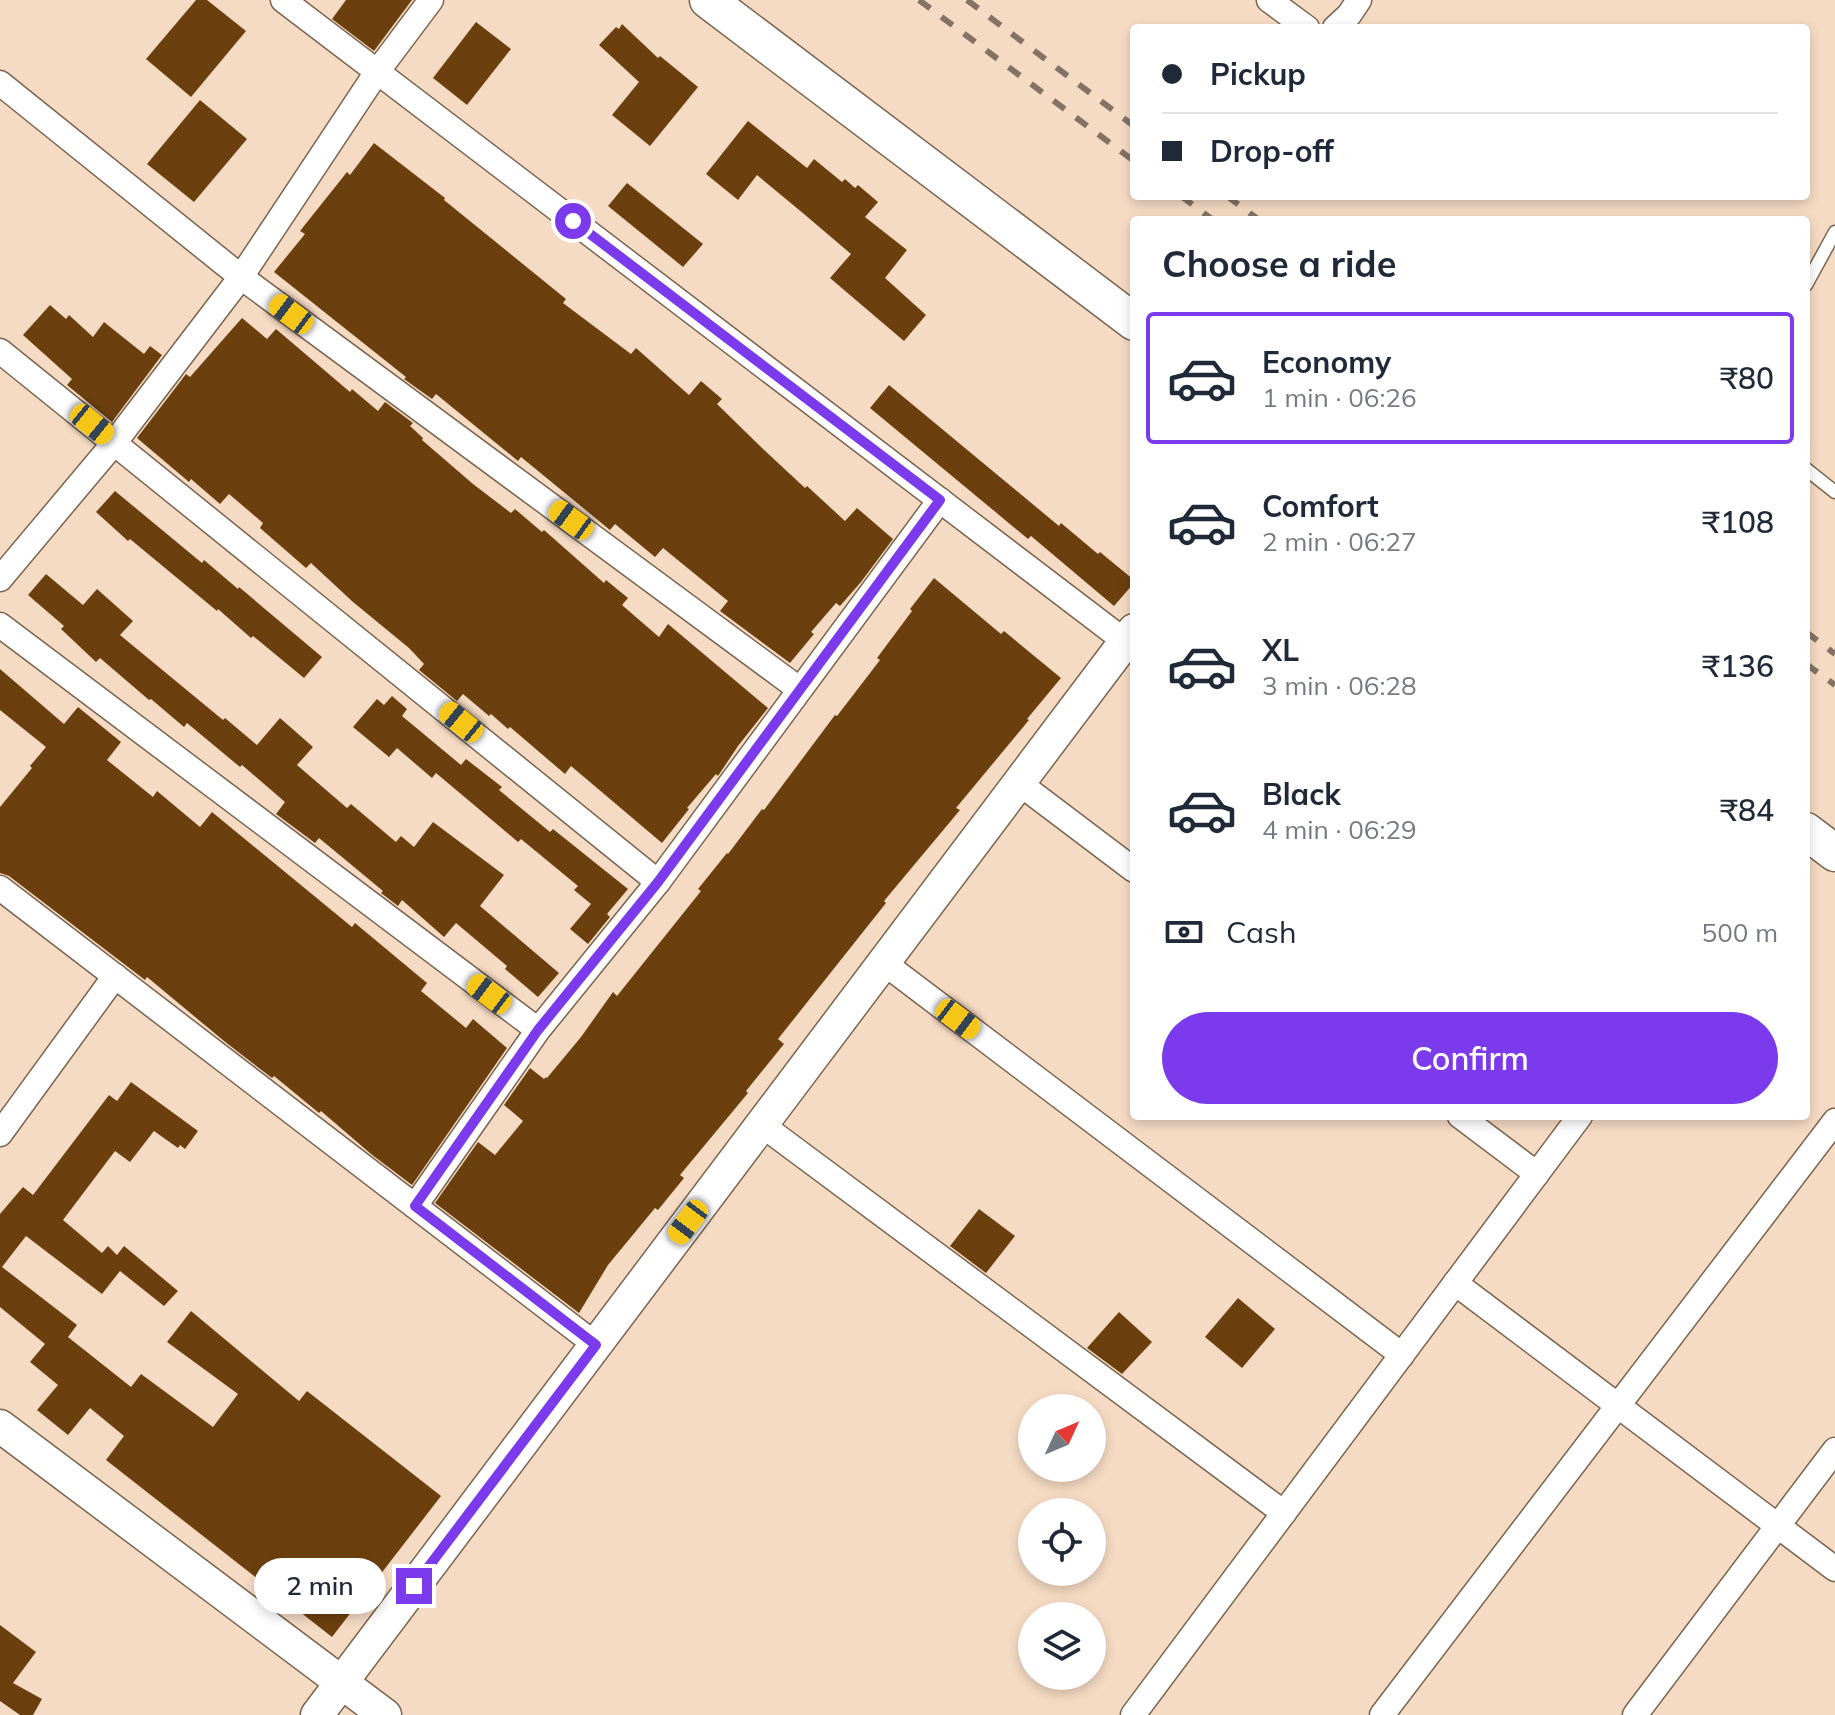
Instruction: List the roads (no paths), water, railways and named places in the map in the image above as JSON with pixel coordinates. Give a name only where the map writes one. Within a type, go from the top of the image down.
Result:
[{"type":"main road","points":[[708,0],[1130,319]]},
{"type":"main road","points":[[1810,834],[1835,853]]},
{"type":"street","points":[[283,0],[940,500],[1130,636],[317,1715]]},
{"type":"street","points":[[0,579],[115,442],[241,277],[377,72],[431,0]]},
{"type":"street","points":[[1269,0],[1302,24]]},
{"type":"street","points":[[1339,24],[1359,0]]},
{"type":"street","points":[[0,83],[241,277],[799,689]]},
{"type":"street","points":[[0,351],[658,882]]},
{"type":"street","points":[[415,1206],[538,1030],[658,882],[940,500]]},
{"type":"street","points":[[0,625],[538,1030]]},
{"type":"street","points":[[1019,783],[1130,867]]},
{"type":"street","points":[[0,888],[596,1345]]},
{"type":"street","points":[[884,963],[1402,1355]]},
{"type":"street","points":[[0,1134],[115,976]]},
{"type":"street","points":[[1465,1120],[1537,1174]]},
{"type":"street","points":[[1133,1715],[1577,1120]]},
{"type":"street","points":[[1382,1715],[1835,1121]]},
{"type":"street","points":[[762,1125],[1284,1513]]},
{"type":"street","points":[[1455,1283],[1835,1569]]},
{"type":"street","points":[[0,1426],[385,1715]]},
{"type":"street","points":[[1635,1715],[1835,1450]]},
{"type":"lane","points":[[1810,278],[1835,232]]},
{"type":"lane","points":[[1810,472],[1835,492]]},
{"type":"railway","points":[[919,0],[1130,158]]},
{"type":"railway","points":[[967,0],[1130,123]]},
{"type":"railway","points":[[1186,200],[1208,216]]},
{"type":"railway","points":[[1232,200],[1254,216]]},
{"type":"railway","points":[[1810,635],[1835,654]]},
{"type":"railway","points":[[1810,667],[1835,685]]}]
